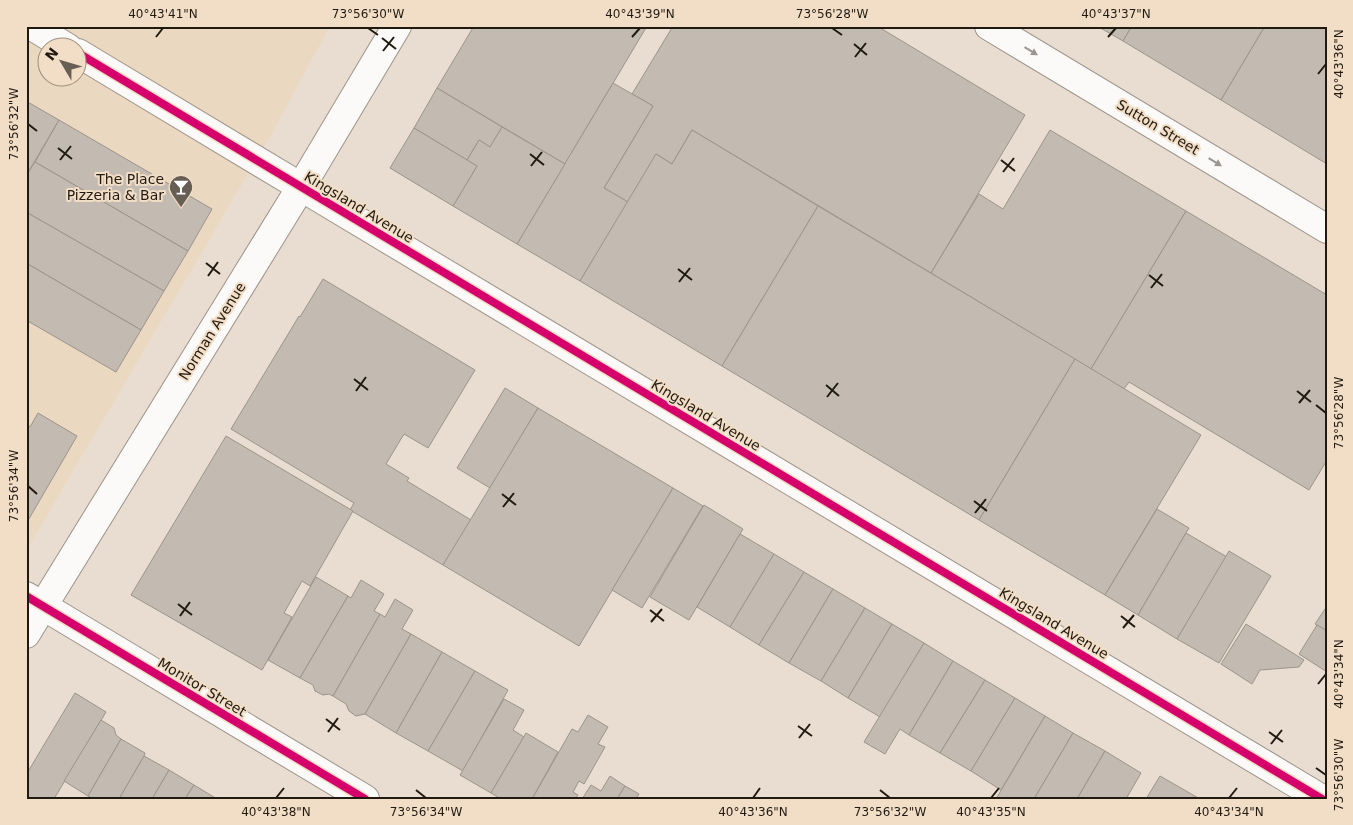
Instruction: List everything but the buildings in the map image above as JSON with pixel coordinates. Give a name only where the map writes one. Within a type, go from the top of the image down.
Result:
[{"type":"street","points":[[32,26],[52,38]]},
{"type":"street","name":"Norman Avenue","points":[[26,634],[35,601],[301,187],[397,26]]},
{"type":"street","name":"Sutton Street","points":[[989,26],[1327,229]]},
{"type":"street","name":"Kingsland Avenue","points":[[88,59],[1322,799]]},
{"type":"street","name":"Monitor Street","points":[[35,601],[364,799]]},
{"type":"shaded area","points":[[26,26],[330,26],[272,133],[26,551]]},
{"type":"cycle path","points":[[88,59],[1322,799]]},
{"type":"cycle path","points":[[26,596],[365,799]]},
{"type":"place","name":"The Place Pizzeria & Bar","points":[[181,208]]}]
